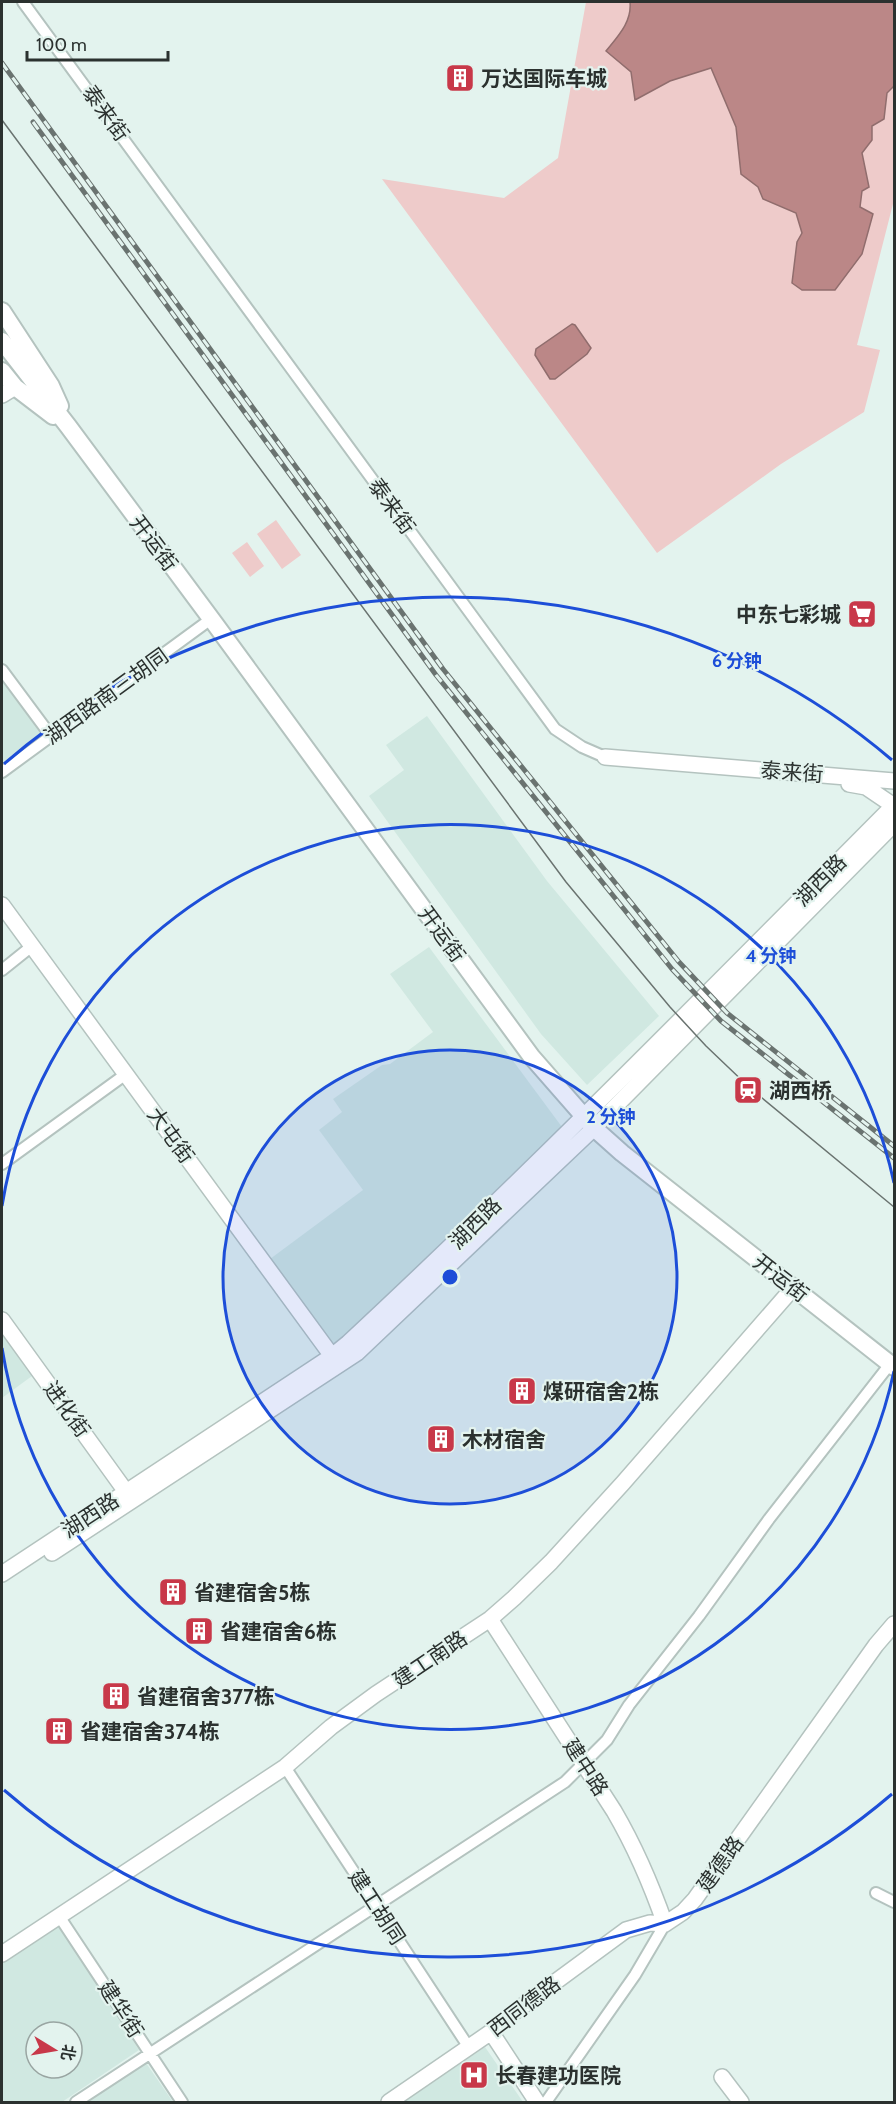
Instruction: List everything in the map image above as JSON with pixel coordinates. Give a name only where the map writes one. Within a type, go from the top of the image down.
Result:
[{"type":"main road","name":"开运街","points":[[2,311],[51,386],[68,426]]},
{"type":"main road","name":"开运街","points":[[2,341],[211,619],[531,1056],[588,1123],[622,1153],[892,1366]]},
{"type":"main road","name":"开运街","points":[[2,371],[8,391],[28,399],[68,426]]},
{"type":"street","name":"泰来街","points":[[23,2],[555,729],[582,747],[605,757],[894,781]]},
{"type":"street","name":"湖西路南三胡同","points":[[2,772],[211,619]]},
{"type":"street","points":[[2,669],[51,736]]},
{"type":"street","points":[[821,774],[839,783],[866,787],[894,806]]},
{"type":"street","name":"湖西路","points":[[588,1123],[894,806]]},
{"type":"street","name":"湖西路","points":[[2,1574],[130,1495],[337,1360],[357,1353],[894,824]]},
{"type":"street","name":"大屯街","points":[[2,905],[337,1360]]},
{"type":"street","points":[[2,970],[32,946]]},
{"type":"street","points":[[2,1164],[126,1074]]},
{"type":"street","name":"建工南路","points":[[2,1954],[285,1767],[331,1727],[376,1694],[490,1619],[551,1562],[624,1483],[793,1288]]},
{"type":"street","name":"进化街","points":[[2,1320],[130,1495]]},
{"type":"street","points":[[76,2103],[565,1782],[584,1765],[606,1740],[629,1705],[699,1616],[769,1519],[892,1366]]},
{"type":"street","name":"湖西路","points":[[2,1585],[130,1495]]},
{"type":"street","name":"建中路","points":[[490,1619],[633,1843],[665,1924]]},
{"type":"street","name":"建德路","points":[[546,2103],[635,1975],[665,1924],[683,1912],[695,1899],[869,1654],[894,1624]]},
{"type":"street","name":"建工胡同","points":[[285,1767],[468,2046]]},
{"type":"street","points":[[876,1893],[894,1902]]},
{"type":"street","name":"建华街","points":[[59,1916],[182,2103]]},
{"type":"street","name":"西同德路","points":[[389,2103],[491,2032],[513,2013],[626,1930],[650,1923],[665,1924]]},
{"type":"street","points":[[491,2032],[537,2103]]},
{"type":"street","points":[[722,2077],[741,2103]]},
{"type":"shaded area","points":[[586,2],[894,2],[894,200],[857,345],[880,350],[864,412],[781,464],[657,553],[382,179],[504,198],[558,158]]},
{"type":"shaded area","points":[[630,2],[894,2],[894,86],[887,93],[884,119],[872,126],[872,140],[862,153],[869,187],[862,191],[860,207],[873,214],[862,254],[835,290],[802,290],[792,283],[797,242],[802,233],[796,213],[763,199],[758,187],[741,174],[736,127],[711,68],[670,81],[635,100],[631,72],[606,51],[629,16]]},
{"type":"shaded area","points":[[572,324],[591,348],[587,354],[555,379],[550,379],[535,355],[536,349]]},
{"type":"shaded area","points":[[276,520],[301,555],[282,569],[257,534]]},
{"type":"shaded area","points":[[247,542],[264,566],[250,577],[232,553]]},
{"type":"shaded area","points":[[2,680],[41,734],[2,764]]},
{"type":"shaded area","points":[[427,716],[547,881],[659,1016],[587,1085],[541,1034],[369,796],[404,770],[386,745]]},
{"type":"shaded area","points":[[429,947],[562,1127],[400,1286],[336,1344],[331,1342],[270,1259],[363,1190],[319,1130],[342,1112],[333,1099],[382,1065],[390,1064],[433,1032],[390,974]]},
{"type":"shaded area","points":[[2,1334],[32,1376],[2,1398]]},
{"type":"shaded area","points":[[58,1922],[139,2050],[62,2102],[2,2102],[2,1959]]},
{"type":"shaded area","name":"长春建功医院","points":[[485,2047],[523,2102],[404,2102]]},
{"type":"shaded area","points":[[146,2063],[173,2102],[87,2102]]},
{"type":"tram line","points":[[2,120],[566,882],[670,1007],[706,1046],[750,1088],[894,1207]]},
{"type":"railway","points":[[2,63],[443,669],[679,962],[727,1013],[894,1146]]},
{"type":"railway","points":[[33,122],[436,675],[672,969],[721,1021],[894,1158]]},
{"type":"place","name":"万达国际车城","points":[[460,78]]},
{"type":"place","name":"中东七彩城","points":[[862,614]]},
{"type":"place","name":"湖西桥","points":[[748,1090]]},
{"type":"place","name":"煤研宿舍2栋","points":[[522,1391]]},
{"type":"place","name":"木材宿舍","points":[[441,1439]]},
{"type":"place","name":"省建宿舍5栋","points":[[173,1592]]},
{"type":"place","name":"省建宿舍6栋","points":[[199,1631]]},
{"type":"place","name":"省建宿舍377栋","points":[[116,1696]]},
{"type":"place","name":"省建宿舍374栋","points":[[59,1731]]},
{"type":"place","name":"长春建功医院","points":[[474,2075]]}]
